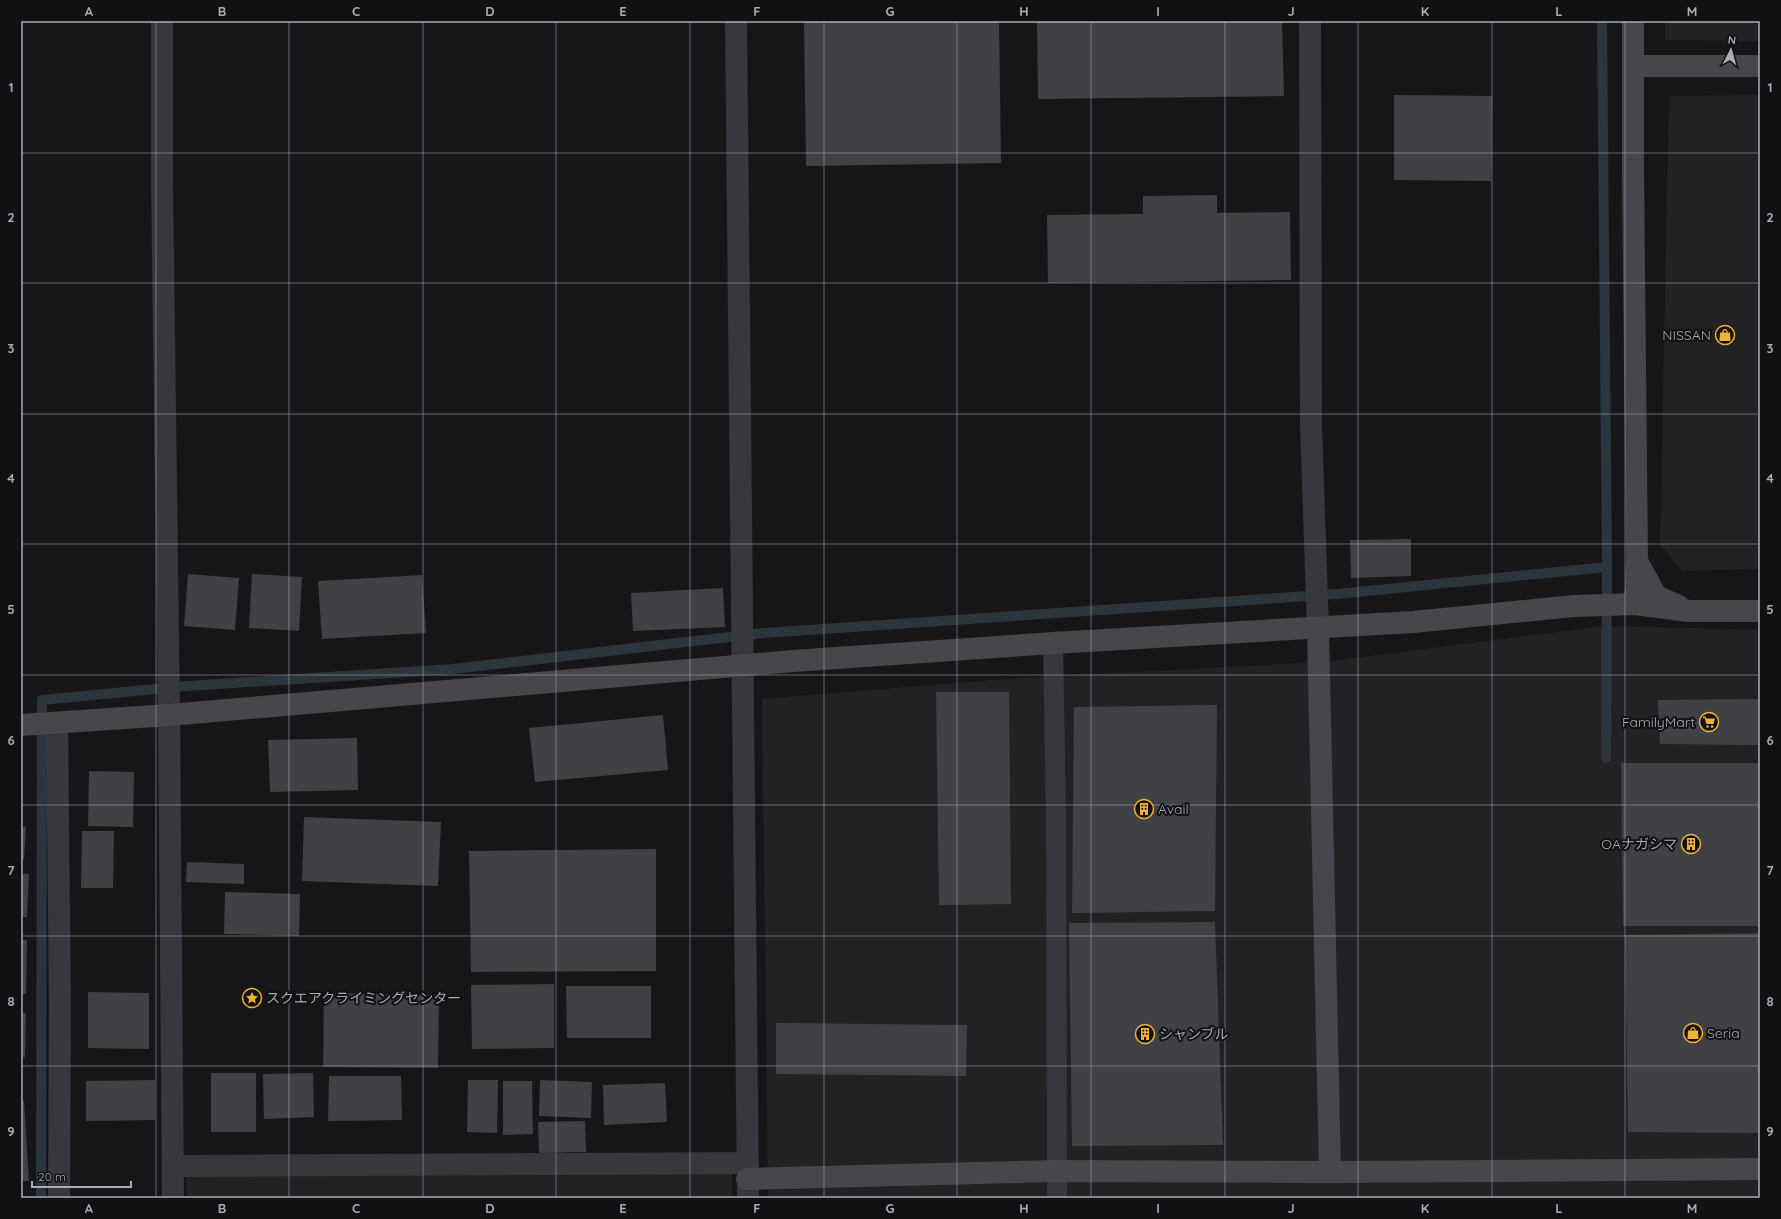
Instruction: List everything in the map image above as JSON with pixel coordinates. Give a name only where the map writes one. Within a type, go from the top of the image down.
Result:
[{"type":"street","points":[[162,21],[162,180],[169,715],[173,1198]]},
{"type":"street","points":[[736,21],[747,1180]]},
{"type":"street","points":[[1310,21],[1311,424],[1318,629],[1330,1172]]},
{"type":"street","points":[[1633,21],[1637,561],[1635,604]]},
{"type":"street","points":[[1633,66],[1760,66]]},
{"type":"street","points":[[1637,561],[1656,596],[1689,611]]},
{"type":"street","points":[[21,725],[169,715],[742,666],[1053,643],[1318,629],[1413,622],[1574,606],[1635,604],[1689,611],[1760,611]]},
{"type":"street","points":[[57,723],[60,999],[59,1198]]},
{"type":"street","points":[[173,1166],[747,1180],[1057,1171],[1330,1172],[1760,1169]]},
{"type":"lane","points":[[1053,643],[1056,822],[1057,1198]]},
{"type":"shaded area","points":[[1665,21],[1760,21],[1760,41],[1665,40]]},
{"type":"shaded area","points":[[1760,95],[1760,569],[1682,571],[1660,545],[1669,96]]},
{"type":"shaded area","points":[[1604,626],[1760,630],[1760,1198],[768,1198],[762,699],[1019,678],[1323,662]]},
{"type":"shaded area","points":[[732,1172],[732,1198],[187,1198],[187,1175]]},
{"type":"building","points":[[804,21],[999,21],[1001,163],[806,166]]},
{"type":"building","points":[[1037,21],[1282,21],[1284,96],[1038,99]]},
{"type":"building","points":[[1394,95],[1492,96],[1491,181],[1394,180]]},
{"type":"building","points":[[1217,195],[1217,213],[1290,212],[1291,280],[1048,283],[1047,215],[1143,214],[1143,196]]},
{"type":"building","points":[[1411,539],[1411,576],[1351,578],[1350,540]]},
{"type":"building","points":[[188,574],[239,578],[235,630],[184,626]]},
{"type":"building","points":[[252,574],[302,577],[299,631],[249,628]]},
{"type":"building","points":[[422,575],[426,633],[322,639],[318,581]]},
{"type":"building","points":[[723,588],[725,627],[633,631],[631,593]]},
{"type":"building","points":[[936,692],[1009,692],[1011,904],[939,905]]},
{"type":"building","name":"FamilyMart","points":[[1760,699],[1760,745],[1660,744],[1658,700]]},
{"type":"building","name":"Avail","points":[[1217,705],[1215,911],[1072,913],[1074,707]]},
{"type":"building","points":[[663,715],[668,770],[535,782],[529,728]]},
{"type":"building","points":[[357,738],[358,790],[270,792],[268,740]]},
{"type":"building","name":"OAナガシマ","points":[[1621,763],[1760,763],[1760,926],[1623,926]]},
{"type":"building","points":[[89,771],[134,772],[133,827],[88,826]]},
{"type":"building","points":[[304,817],[441,822],[438,886],[302,881]]},
{"type":"building","points":[[21,827],[26,827],[24,859],[21,859]]},
{"type":"building","points":[[82,831],[114,831],[113,888],[81,888]]},
{"type":"building","points":[[656,849],[656,971],[471,972],[469,851]]},
{"type":"building","points":[[187,862],[244,864],[244,884],[186,882]]},
{"type":"building","points":[[21,874],[29,874],[27,917],[21,917]]},
{"type":"building","points":[[225,892],[300,894],[299,936],[224,934]]},
{"type":"building","name":"シャンブル","points":[[1215,922],[1223,1145],[1072,1146],[1069,923]]},
{"type":"building","name":"Seria","points":[[1760,933],[1760,1133],[1628,1132],[1625,935]]},
{"type":"building","points":[[21,940],[27,940],[26,994],[21,994]]},
{"type":"building","points":[[554,984],[554,1048],[472,1049],[471,985]]},
{"type":"building","points":[[566,986],[651,986],[651,1038],[567,1038]]},
{"type":"building","points":[[88,992],[149,993],[149,1049],[88,1048]]},
{"type":"building","points":[[324,993],[439,995],[438,1068],[323,1067]]},
{"type":"building","points":[[21,1013],[26,1013],[25,1057],[21,1057]]},
{"type":"building","points":[[776,1023],[967,1025],[966,1076],[776,1074]]},
{"type":"building","points":[[211,1073],[256,1073],[256,1132],[211,1132]]},
{"type":"building","points":[[313,1073],[314,1117],[264,1119],[263,1074]]},
{"type":"building","points":[[329,1076],[401,1076],[402,1120],[328,1121]]},
{"type":"building","points":[[155,1080],[155,1120],[86,1121],[86,1081]]},
{"type":"building","points":[[468,1080],[498,1080],[497,1133],[467,1132]]},
{"type":"building","points":[[540,1080],[592,1082],[591,1118],[539,1116]]},
{"type":"building","points":[[503,1081],[532,1081],[533,1134],[503,1135]]},
{"type":"building","points":[[665,1083],[667,1122],[604,1125],[603,1085]]},
{"type":"building","points":[[21,1101],[24,1101],[29,1181],[21,1181]]},
{"type":"building","points":[[585,1121],[586,1152],[539,1153],[538,1122]]},
{"type":"waterway","points":[[1602,21],[1607,567],[1606,758]]},
{"type":"waterway","points":[[41,1198],[42,700],[187,686],[453,669],[764,633],[1337,594],[1607,567]]},
{"type":"place","name":"NISSAN","points":[[1725,335]]},
{"type":"place","name":"FamilyMart","points":[[1709,722]]},
{"type":"place","name":"Avail","points":[[1144,809]]},
{"type":"place","name":"OAナガシマ","points":[[1691,844]]},
{"type":"place","name":"スクエアクライミングセンター","points":[[252,998]]},
{"type":"place","name":"Seria","points":[[1693,1033]]},
{"type":"place","name":"シャンブル","points":[[1145,1034]]}]
